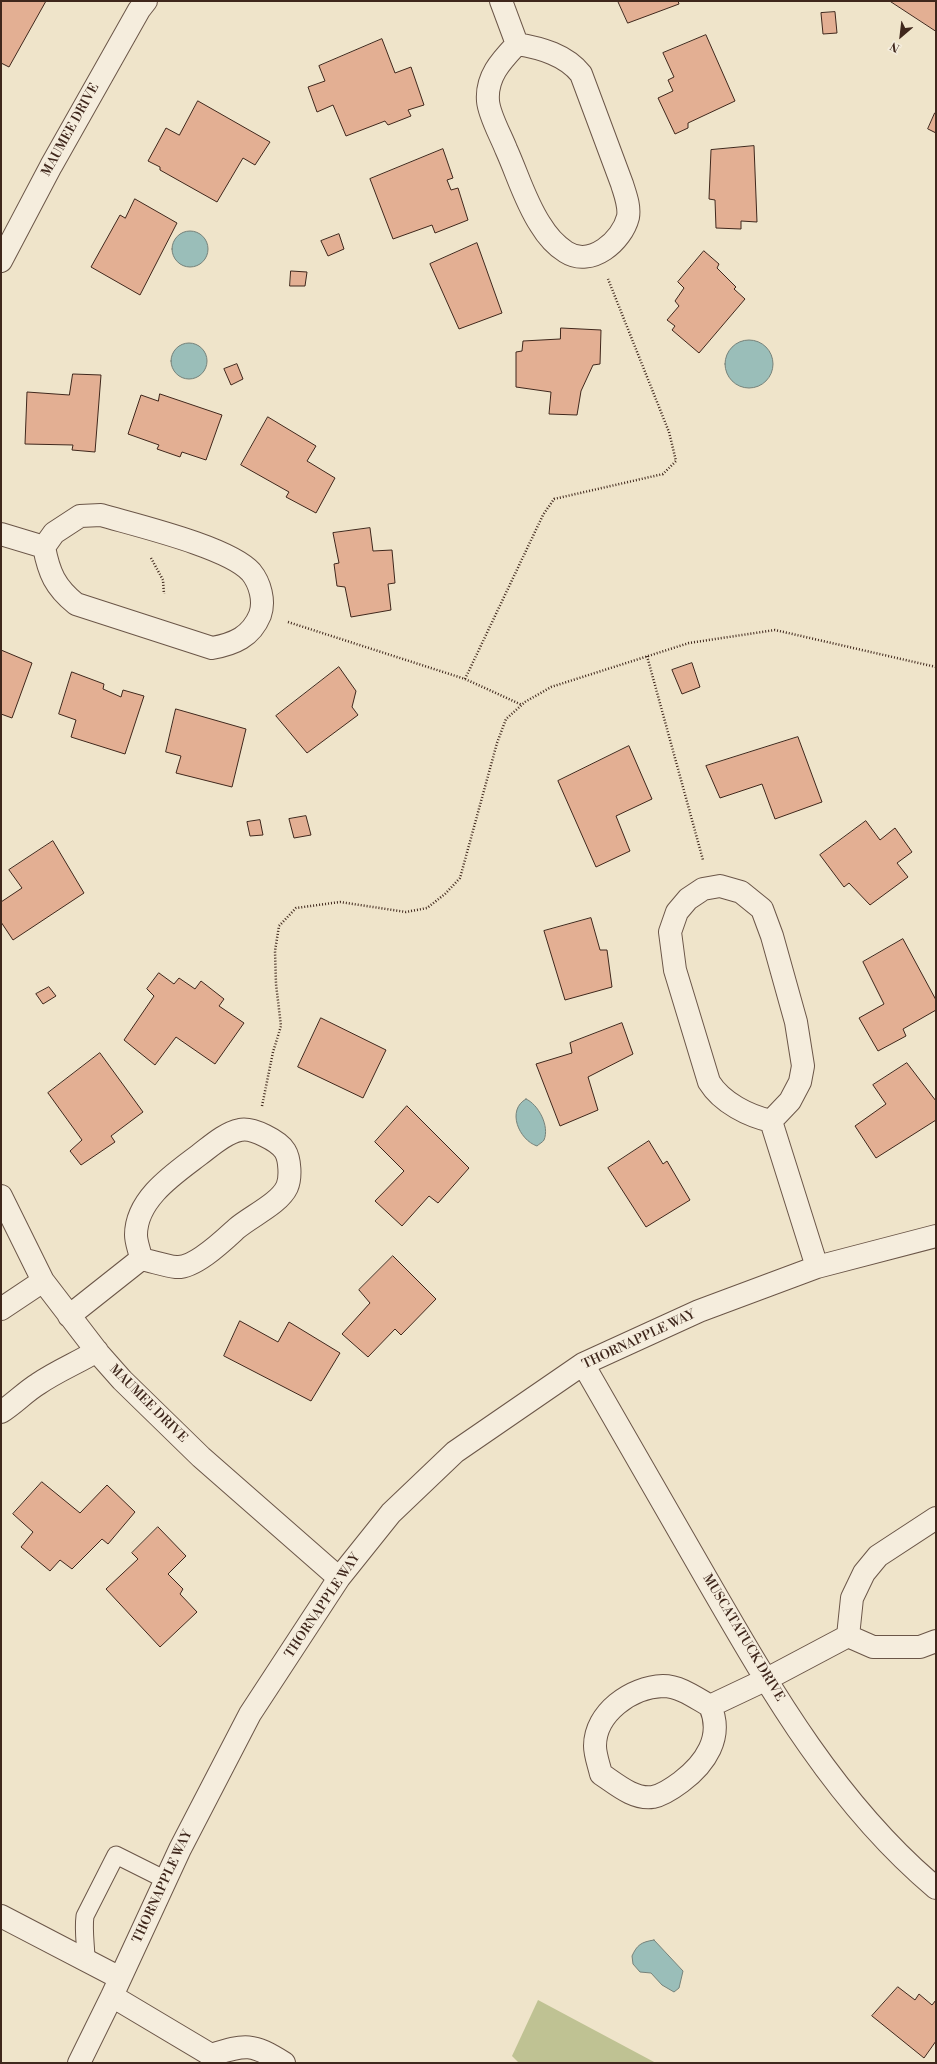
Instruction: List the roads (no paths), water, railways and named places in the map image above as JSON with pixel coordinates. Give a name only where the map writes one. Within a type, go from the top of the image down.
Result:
[{"type":"street","name":"MAUMEE DRIVE","points":[[1,261],[54,160],[139,10],[146,1]]},
{"type":"street","points":[[501,1],[517,44]]},
{"type":"street","points":[[517,44],[539,48],[551,53],[574,66],[581,74],[624,191],[628,215],[619,235],[612,244],[598,254],[581,256],[567,253],[552,240],[539,222],[496,125],[488,101],[490,82],[498,63],[517,44]]},
{"type":"street","points":[[101,515],[153,530],[201,545],[230,558],[251,572],[262,592],[260,614],[245,637],[230,644],[212,648],[205,646],[76,604],[62,593],[49,571],[44,547],[54,534],[80,516],[101,515]]},
{"type":"street","points":[[1,534],[44,547]]},
{"type":"street","points":[[720,886],[741,892],[762,909],[772,936],[789,994],[801,1046],[803,1066],[800,1082],[790,1101],[772,1121],[758,1118],[715,1092],[709,1082],[675,970],[670,932],[677,912],[688,899],[702,888],[720,886]]},
{"type":"street","points":[[772,1121],[817,1267]]},
{"type":"street","points":[[241,1129],[252,1131],[272,1140],[285,1151],[290,1168],[288,1186],[274,1202],[237,1228],[223,1242],[206,1255],[178,1267],[141,1259],[136,1235],[144,1208],[160,1186],[229,1134],[241,1129]]},
{"type":"street","name":"MAUMEE DRIVE","points":[[1,1196],[43,1281],[69,1316],[122,1380],[201,1457],[339,1578]]},
{"type":"street","name":"THORNAPPLE WAY","points":[[79,2063],[180,1849],[250,1714],[339,1578],[391,1513],[455,1452],[583,1364],[699,1311],[817,1267],[936,1236]]},
{"type":"street","points":[[69,1316],[141,1259]]},
{"type":"street","points":[[1,1309],[43,1281]]},
{"type":"street","points":[[1,1412],[36,1384],[97,1351]]},
{"type":"street","name":"MUSCATATUCK DRIVE","points":[[583,1364],[765,1680],[841,1790],[881,1837],[936,1888]]},
{"type":"street","points":[[848,1636],[852,1598],[864,1573],[878,1556],[936,1518]]},
{"type":"street","points":[[710,1706],[765,1680],[848,1636]]},
{"type":"street","points":[[848,1636],[873,1647],[920,1647],[936,1641]]},
{"type":"street","points":[[663,1686],[687,1692],[710,1706],[715,1717],[714,1740],[711,1747],[704,1760],[689,1776],[672,1789],[654,1797],[636,1795],[601,1774],[595,1746],[601,1723],[616,1703],[638,1692],[663,1686]]},
{"type":"street","points":[[1,1916],[86,1960],[116,1987],[209,2059],[234,2048],[252,2046],[284,2063]]},
{"type":"lane","points":[[86,1960],[86,1939],[84,1927],[85,1916],[116,1854],[166,1880]]},
{"type":"water","points":[[194,231],[203,236],[207,242],[207,256],[203,262],[194,267],[186,267],[177,262],[173,256],[172,245],[177,236],[183,232]]},
{"type":"water","points":[[749,340],[758,342],[766,347],[771,355],[773,364],[771,373],[766,381],[758,386],[749,388],[740,386],[732,381],[727,373],[725,364],[727,355],[732,347],[740,342]]},
{"type":"water","points":[[193,343],[202,348],[206,354],[206,368],[202,374],[193,379],[185,379],[176,374],[172,368],[171,357],[176,348],[182,344]]},
{"type":"water","points":[[526,1099],[539,1110],[544,1122],[544,1140],[537,1146],[525,1138],[517,1124],[517,1110],[520,1104]]},
{"type":"water","points":[[654,1940],[683,1971],[679,1988],[674,1992],[662,1985],[651,1973],[640,1972],[633,1964],[632,1956],[636,1949],[643,1943]]}]
